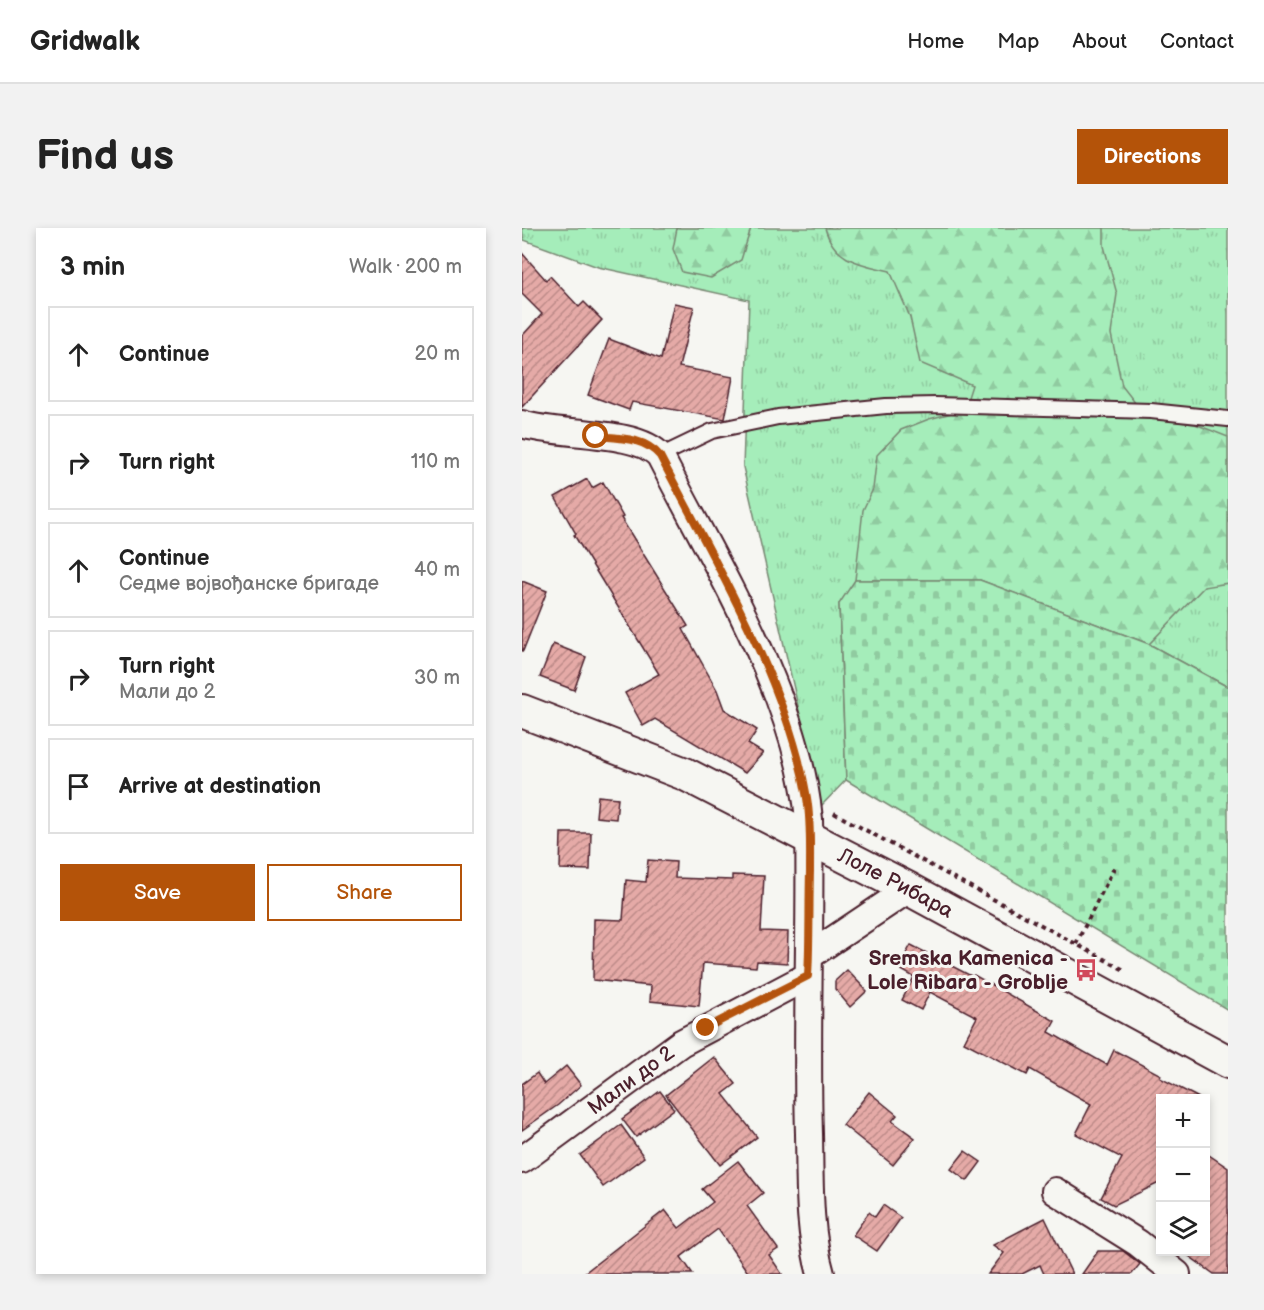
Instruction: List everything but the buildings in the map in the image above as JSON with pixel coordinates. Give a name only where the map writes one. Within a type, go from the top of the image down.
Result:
[{"type":"street","points":[[522,424],[641,442],[652,447],[660,456],[776,691],[803,779],[810,838],[807,1051],[810,1201],[814,1253],[820,1274]]},
{"type":"street","name":"Лоле Рибара","points":[[522,711],[685,774],[909,889],[1228,1062]]},
{"type":"street","name":"Мали до 2","points":[[522,1160],[681,1043],[809,966],[909,889]]},
{"type":"street","points":[[1055,1191],[1138,1243],[1177,1274]]},
{"type":"lane","points":[[660,456],[712,431],[778,417],[886,406],[936,405],[1151,411],[1228,419]]},
{"type":"path","points":[[1063,972],[1115,866]]},
{"type":"green space","points":[[522,228],[1228,228],[1228,687],[1149,644],[980,580],[839,604],[846,780],[821,806],[743,467],[749,300],[598,267],[524,240]]},
{"type":"green space","points":[[677,228],[751,228],[741,260],[711,278],[682,272],[673,249]]},
{"type":"green space","points":[[825,228],[1104,228],[1104,246],[1117,294],[1111,334],[1122,386],[1147,418],[1195,424],[1228,437],[1228,583],[1204,587],[1149,644],[980,580],[855,580],[863,510],[873,489],[877,455],[901,430],[929,419],[964,410],[972,385],[920,363],[910,317],[890,271],[859,263],[842,254],[829,239]]},
{"type":"green space","points":[[855,580],[980,580],[1149,644],[1228,687],[1228,1010],[846,780],[839,604]]},
{"type":"place","name":"Sremska Kamenica - Lole Ribara - Groblje","points":[[1086,970]]},
{"type":"route","points":[[596,436],[641,442],[652,447],[660,456],[776,691],[788,723],[807,799],[810,838],[808,976],[706,1028]]}]
